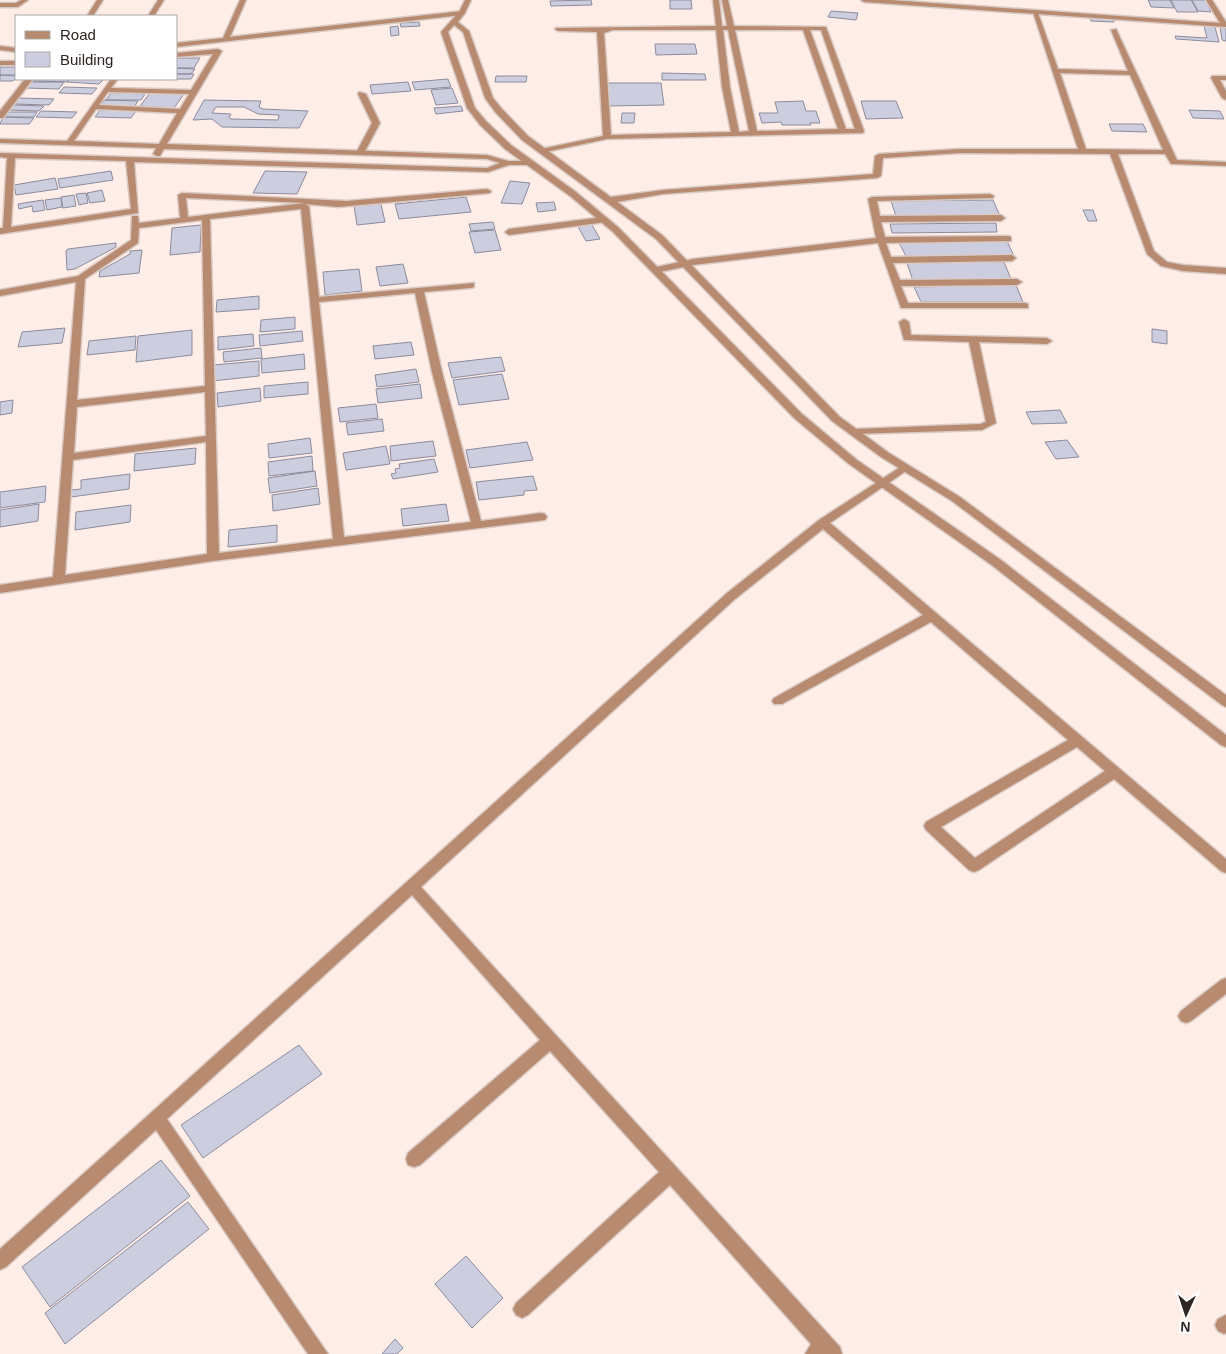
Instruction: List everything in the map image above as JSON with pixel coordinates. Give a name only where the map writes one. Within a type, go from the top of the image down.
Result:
[{"type":"street","points":[[0,6],[18,5],[25,0]]},
{"type":"street","points":[[91,15],[100,0]]},
{"type":"street","points":[[152,15],[161,0]]},
{"type":"street","points":[[225,40],[243,0]]},
{"type":"street","points":[[468,0],[462,13],[444,32],[471,108],[501,141],[603,220],[655,270],[798,416],[853,462],[997,563],[1226,742]]},
{"type":"street","points":[[716,0],[726,87],[735,132]]},
{"type":"street","points":[[725,0],[753,132]]},
{"type":"street","points":[[864,0],[1035,13],[1225,24]]},
{"type":"street","points":[[1209,0],[1225,24]]},
{"type":"street","points":[[178,45],[462,13]]},
{"type":"street","points":[[1035,13],[1083,151]]},
{"type":"street","points":[[454,22],[466,31],[489,98],[525,138],[611,200],[659,238],[836,419],[905,467],[964,504],[1226,702]]},
{"type":"street","points":[[806,28],[842,131]]},
{"type":"street","points":[[544,151],[607,137],[735,132],[860,131],[824,28],[558,30]]},
{"type":"street","points":[[604,30],[600,32],[607,137]]},
{"type":"street","points":[[1114,30],[1174,162],[1226,164]]},
{"type":"street","points":[[0,48],[15,50]]},
{"type":"street","points":[[153,161],[218,51],[178,55]]},
{"type":"street","points":[[0,63],[15,63]]},
{"type":"street","points":[[1055,71],[1132,73]]},
{"type":"street","points":[[1226,78],[1215,78],[1226,98]]},
{"type":"street","points":[[0,116],[28,80]]},
{"type":"street","points":[[69,143],[113,80]]},
{"type":"street","points":[[106,90],[193,92]]},
{"type":"street","points":[[360,153],[376,123],[362,94]]},
{"type":"street","points":[[94,107],[182,111]]},
{"type":"street","points":[[0,141],[487,157],[508,163],[530,163]]},
{"type":"street","points":[[611,200],[663,192],[877,176],[879,156],[960,150],[1168,152]]},
{"type":"street","points":[[1113,151],[1150,252],[1164,264],[1183,268],[1226,271]]},
{"type":"street","points":[[0,155],[488,170],[508,163]]},
{"type":"street","points":[[10,155],[4,230],[135,210]]},
{"type":"street","points":[[0,293],[81,278],[135,241],[135,210],[130,160]]},
{"type":"street","points":[[135,226],[306,206],[487,191]]},
{"type":"street","points":[[184,219],[182,195],[346,203]]},
{"type":"street","points":[[990,196],[872,198],[881,240],[904,306],[1025,306]]},
{"type":"street","points":[[306,206],[339,542]]},
{"type":"street","points":[[206,217],[213,557]]},
{"type":"street","points":[[876,218],[1001,218]]},
{"type":"street","points":[[510,232],[603,220]]},
{"type":"street","points":[[655,270],[685,264],[881,240],[1008,239]]},
{"type":"street","points":[[889,260],[1012,258]]},
{"type":"street","points":[[58,580],[73,404],[81,278]]},
{"type":"street","points":[[897,283],[1017,282]]},
{"type":"street","points":[[316,300],[471,285]]},
{"type":"street","points":[[419,290],[437,372],[477,525]]},
{"type":"street","points":[[904,322],[907,338],[1048,341]]},
{"type":"street","points":[[854,432],[982,427],[991,423],[973,339]]},
{"type":"street","points":[[73,404],[210,388]]},
{"type":"street","points":[[68,457],[211,438]]},
{"type":"street","points":[[0,1260],[732,596],[823,523],[905,467]]},
{"type":"street","points":[[0,589],[213,557],[541,517]]},
{"type":"street","points":[[823,523],[1226,867]]},
{"type":"street","points":[[778,701],[933,615]]},
{"type":"street","points":[[1078,740],[931,826],[974,866],[1115,771]]},
{"type":"street","points":[[412,886],[670,1173],[824,1351]]},
{"type":"street","points":[[1186,1016],[1226,985]]},
{"type":"street","points":[[414,1159],[551,1040]]},
{"type":"street","points":[[157,1118],[319,1354]]},
{"type":"street","points":[[522,1309],[670,1173]]},
{"type":"building","points":[[591,0],[592,5],[551,6],[550,1]]},
{"type":"building","points":[[670,0],[691,0],[692,9],[670,9]]},
{"type":"building","points":[[1148,0],[1170,0],[1174,8],[1151,7]]},
{"type":"building","points":[[1171,0],[1191,0],[1198,12],[1177,12]]},
{"type":"building","points":[[1192,0],[1206,0],[1211,12],[1198,11]]},
{"type":"building","points":[[831,11],[858,13],[856,20],[828,17]]},
{"type":"building","points":[[1090,17],[1113,18],[1114,22],[1091,21]]},
{"type":"building","points":[[419,22],[420,26],[401,27],[400,23]]},
{"type":"building","points":[[398,26],[399,35],[391,36],[390,27]]},
{"type":"building","points":[[1204,26],[1215,27],[1219,42],[1176,39],[1175,36],[1207,38]]},
{"type":"building","points":[[1220,27],[1226,28],[1226,41],[1222,40]]},
{"type":"building","points":[[655,44],[695,44],[697,54],[656,55]]},
{"type":"building","points":[[178,58],[200,58],[194,68],[178,68]]},
{"type":"building","points":[[0,67],[15,67],[15,75],[0,75]]},
{"type":"building","points":[[178,68],[195,69],[191,74],[178,74]]},
{"type":"building","points":[[662,73],[705,74],[706,80],[662,80]]},
{"type":"building","points":[[178,74],[194,74],[191,79],[178,79]]},
{"type":"building","points":[[0,75],[15,76],[13,81],[0,81]]},
{"type":"building","points":[[496,76],[527,76],[526,82],[495,82]]},
{"type":"building","points":[[448,79],[451,87],[415,90],[412,82]]},
{"type":"building","points":[[34,80],[68,80],[67,82]]},
{"type":"building","points":[[69,80],[103,80],[99,84],[67,82]]},
{"type":"building","points":[[31,82],[64,82],[59,89],[26,88]]},
{"type":"building","points":[[408,82],[411,91],[372,94],[370,85]]},
{"type":"building","points":[[607,83],[661,83],[664,105],[608,106]]},
{"type":"building","points":[[64,87],[97,88],[92,94],[59,93]]},
{"type":"building","points":[[452,88],[458,103],[436,105],[431,90]]},
{"type":"building","points":[[111,93],[145,94],[141,100],[106,100]]},
{"type":"building","points":[[150,93],[184,94],[174,108],[140,106]]},
{"type":"building","points":[[19,98],[54,99],[49,105],[13,104]]},
{"type":"building","points":[[104,100],[138,101],[134,107],[100,106]]},
{"type":"building","points":[[204,100],[261,101],[259,107],[263,109],[308,111],[299,128],[222,127],[212,119],[193,120]],"holes":[[[216,107],[244,107],[258,114],[279,115],[278,120],[231,119],[229,117],[231,114],[212,113]]]},
{"type":"building","points":[[803,101],[806,111],[816,111],[820,123],[810,123],[811,125],[782,125],[781,122],[762,123],[759,113],[778,113],[775,102]]},
{"type":"building","points":[[861,101],[896,101],[903,118],[866,119]]},
{"type":"building","points":[[12,105],[44,106],[39,111],[8,110]]},
{"type":"building","points":[[461,106],[463,111],[436,114],[434,108]]},
{"type":"building","points":[[100,110],[136,111],[131,118],[95,117]]},
{"type":"building","points":[[1189,110],[1220,111],[1224,119],[1193,118]]},
{"type":"building","points":[[41,111],[77,112],[72,118],[36,117]]},
{"type":"building","points":[[9,112],[37,112],[34,117],[5,117]]},
{"type":"building","points":[[622,113],[635,113],[634,123],[621,123]]},
{"type":"building","points":[[3,117],[34,118],[29,124],[0,124]]},
{"type":"building","points":[[1109,124],[1143,124],[1147,132],[1112,131]]},
{"type":"building","points":[[111,171],[113,180],[60,188],[58,179]]},
{"type":"building","points":[[265,171],[307,172],[297,194],[253,193]]},
{"type":"building","points":[[55,178],[58,189],[16,195],[14,185]]},
{"type":"building","points":[[510,181],[530,183],[522,204],[501,203]]},
{"type":"building","points":[[102,190],[105,201],[90,203],[87,193]]},
{"type":"building","points":[[86,193],[88,203],[79,205],[76,194]]},
{"type":"building","points":[[74,195],[76,206],[63,208],[61,197]]},
{"type":"building","points":[[466,197],[471,212],[399,219],[395,204]]},
{"type":"building","points":[[61,198],[62,207],[47,210],[45,200]]},
{"type":"building","points":[[43,200],[45,210],[33,212],[32,206],[19,209],[18,204]]},
{"type":"building","points":[[993,200],[1000,216],[896,216],[891,201]]},
{"type":"building","points":[[554,202],[556,210],[538,212],[536,203]]},
{"type":"building","points":[[381,204],[385,222],[357,225],[354,206]]},
{"type":"building","points":[[1083,210],[1093,210],[1097,221],[1088,221]]},
{"type":"building","points":[[493,222],[495,229],[471,231],[469,224]]},
{"type":"building","points":[[591,223],[600,239],[586,241],[577,225]]},
{"type":"building","points":[[996,223],[997,232],[892,233],[890,224]]},
{"type":"building","points":[[201,225],[200,252],[170,255],[172,228]]},
{"type":"building","points":[[495,230],[501,250],[475,253],[469,232]]},
{"type":"building","points":[[1007,241],[1014,256],[906,256],[899,243]]},
{"type":"building","points":[[116,243],[116,247],[75,269],[67,270],[66,251],[68,249]]},
{"type":"building","points":[[142,250],[139,273],[99,277],[100,271],[130,254],[130,251]]},
{"type":"building","points":[[1004,262],[1011,279],[913,281],[907,263]]},
{"type":"building","points":[[403,264],[408,283],[380,286],[376,267]]},
{"type":"building","points":[[359,269],[362,291],[325,295],[323,272]]},
{"type":"building","points":[[1016,285],[1023,302],[921,302],[914,287]]},
{"type":"building","points":[[259,296],[259,309],[216,312],[217,300]]},
{"type":"building","points":[[295,317],[295,329],[260,332],[261,320]]},
{"type":"building","points":[[65,328],[62,343],[18,347],[22,332]]},
{"type":"building","points":[[1152,329],[1167,331],[1167,344],[1152,342]]},
{"type":"building","points":[[192,330],[192,355],[136,362],[138,336]]},
{"type":"building","points":[[302,331],[303,341],[260,346],[259,335]]},
{"type":"building","points":[[253,334],[254,346],[218,350],[218,337]]},
{"type":"building","points":[[136,336],[135,350],[87,355],[89,341]]},
{"type":"building","points":[[411,342],[414,355],[375,359],[373,346]]},
{"type":"building","points":[[261,348],[262,358],[224,362],[223,352]]},
{"type":"building","points":[[304,354],[305,369],[262,373],[261,359]]},
{"type":"building","points":[[501,357],[505,371],[452,378],[448,363]]},
{"type":"building","points":[[259,361],[259,376],[212,381],[213,365]]},
{"type":"building","points":[[416,369],[419,382],[377,387],[375,375]]},
{"type":"building","points":[[502,374],[509,399],[459,405],[453,380]]},
{"type":"building","points":[[308,382],[308,394],[264,398],[264,386]]},
{"type":"building","points":[[420,384],[422,398],[378,403],[376,389]]},
{"type":"building","points":[[260,388],[261,401],[218,407],[217,393]]},
{"type":"building","points":[[13,400],[12,413],[0,415],[0,402]]},
{"type":"building","points":[[376,404],[378,418],[340,422],[338,408]]},
{"type":"building","points":[[1060,410],[1067,423],[1032,424],[1026,412]]},
{"type":"building","points":[[382,419],[384,431],[348,435],[346,423]]},
{"type":"building","points":[[310,438],[312,453],[269,458],[268,444]]},
{"type":"building","points":[[1067,440],[1079,457],[1056,459],[1045,442]]},
{"type":"building","points":[[433,441],[436,456],[391,461],[390,446]]},
{"type":"building","points":[[527,442],[533,460],[470,468],[466,450]]},
{"type":"building","points":[[386,446],[390,464],[346,470],[343,453]]},
{"type":"building","points":[[196,448],[195,464],[134,471],[135,454]]},
{"type":"building","points":[[312,456],[313,471],[269,476],[268,462]]},
{"type":"building","points":[[434,459],[438,472],[393,479],[391,474],[396,473],[395,469],[400,468],[399,464]]},
{"type":"building","points":[[315,471],[317,486],[270,493],[268,478]]},
{"type":"building","points":[[130,474],[129,489],[71,497],[71,490],[81,489],[81,480]]},
{"type":"building","points":[[533,476],[537,490],[524,491],[524,495],[479,500],[476,482]]},
{"type":"building","points":[[46,486],[45,502],[0,508],[0,492]]},
{"type":"building","points":[[318,488],[320,504],[273,511],[272,495]]},
{"type":"building","points":[[39,504],[38,521],[0,527],[0,510]]},
{"type":"building","points":[[446,504],[449,521],[403,526],[401,509]]},
{"type":"building","points":[[131,505],[130,522],[75,530],[76,512]]},
{"type":"building","points":[[277,525],[277,542],[228,547],[229,530]]},
{"type":"building","points":[[299,1045],[322,1074],[203,1158],[181,1125]]},
{"type":"building","points":[[161,1160],[190,1196],[50,1307],[22,1267]]},
{"type":"building","points":[[188,1202],[209,1229],[65,1344],[45,1313]]},
{"type":"building","points":[[466,1256],[503,1298],[472,1328],[435,1284]]},
{"type":"building","points":[[395,1339],[403,1348],[397,1354],[382,1354]]}]
